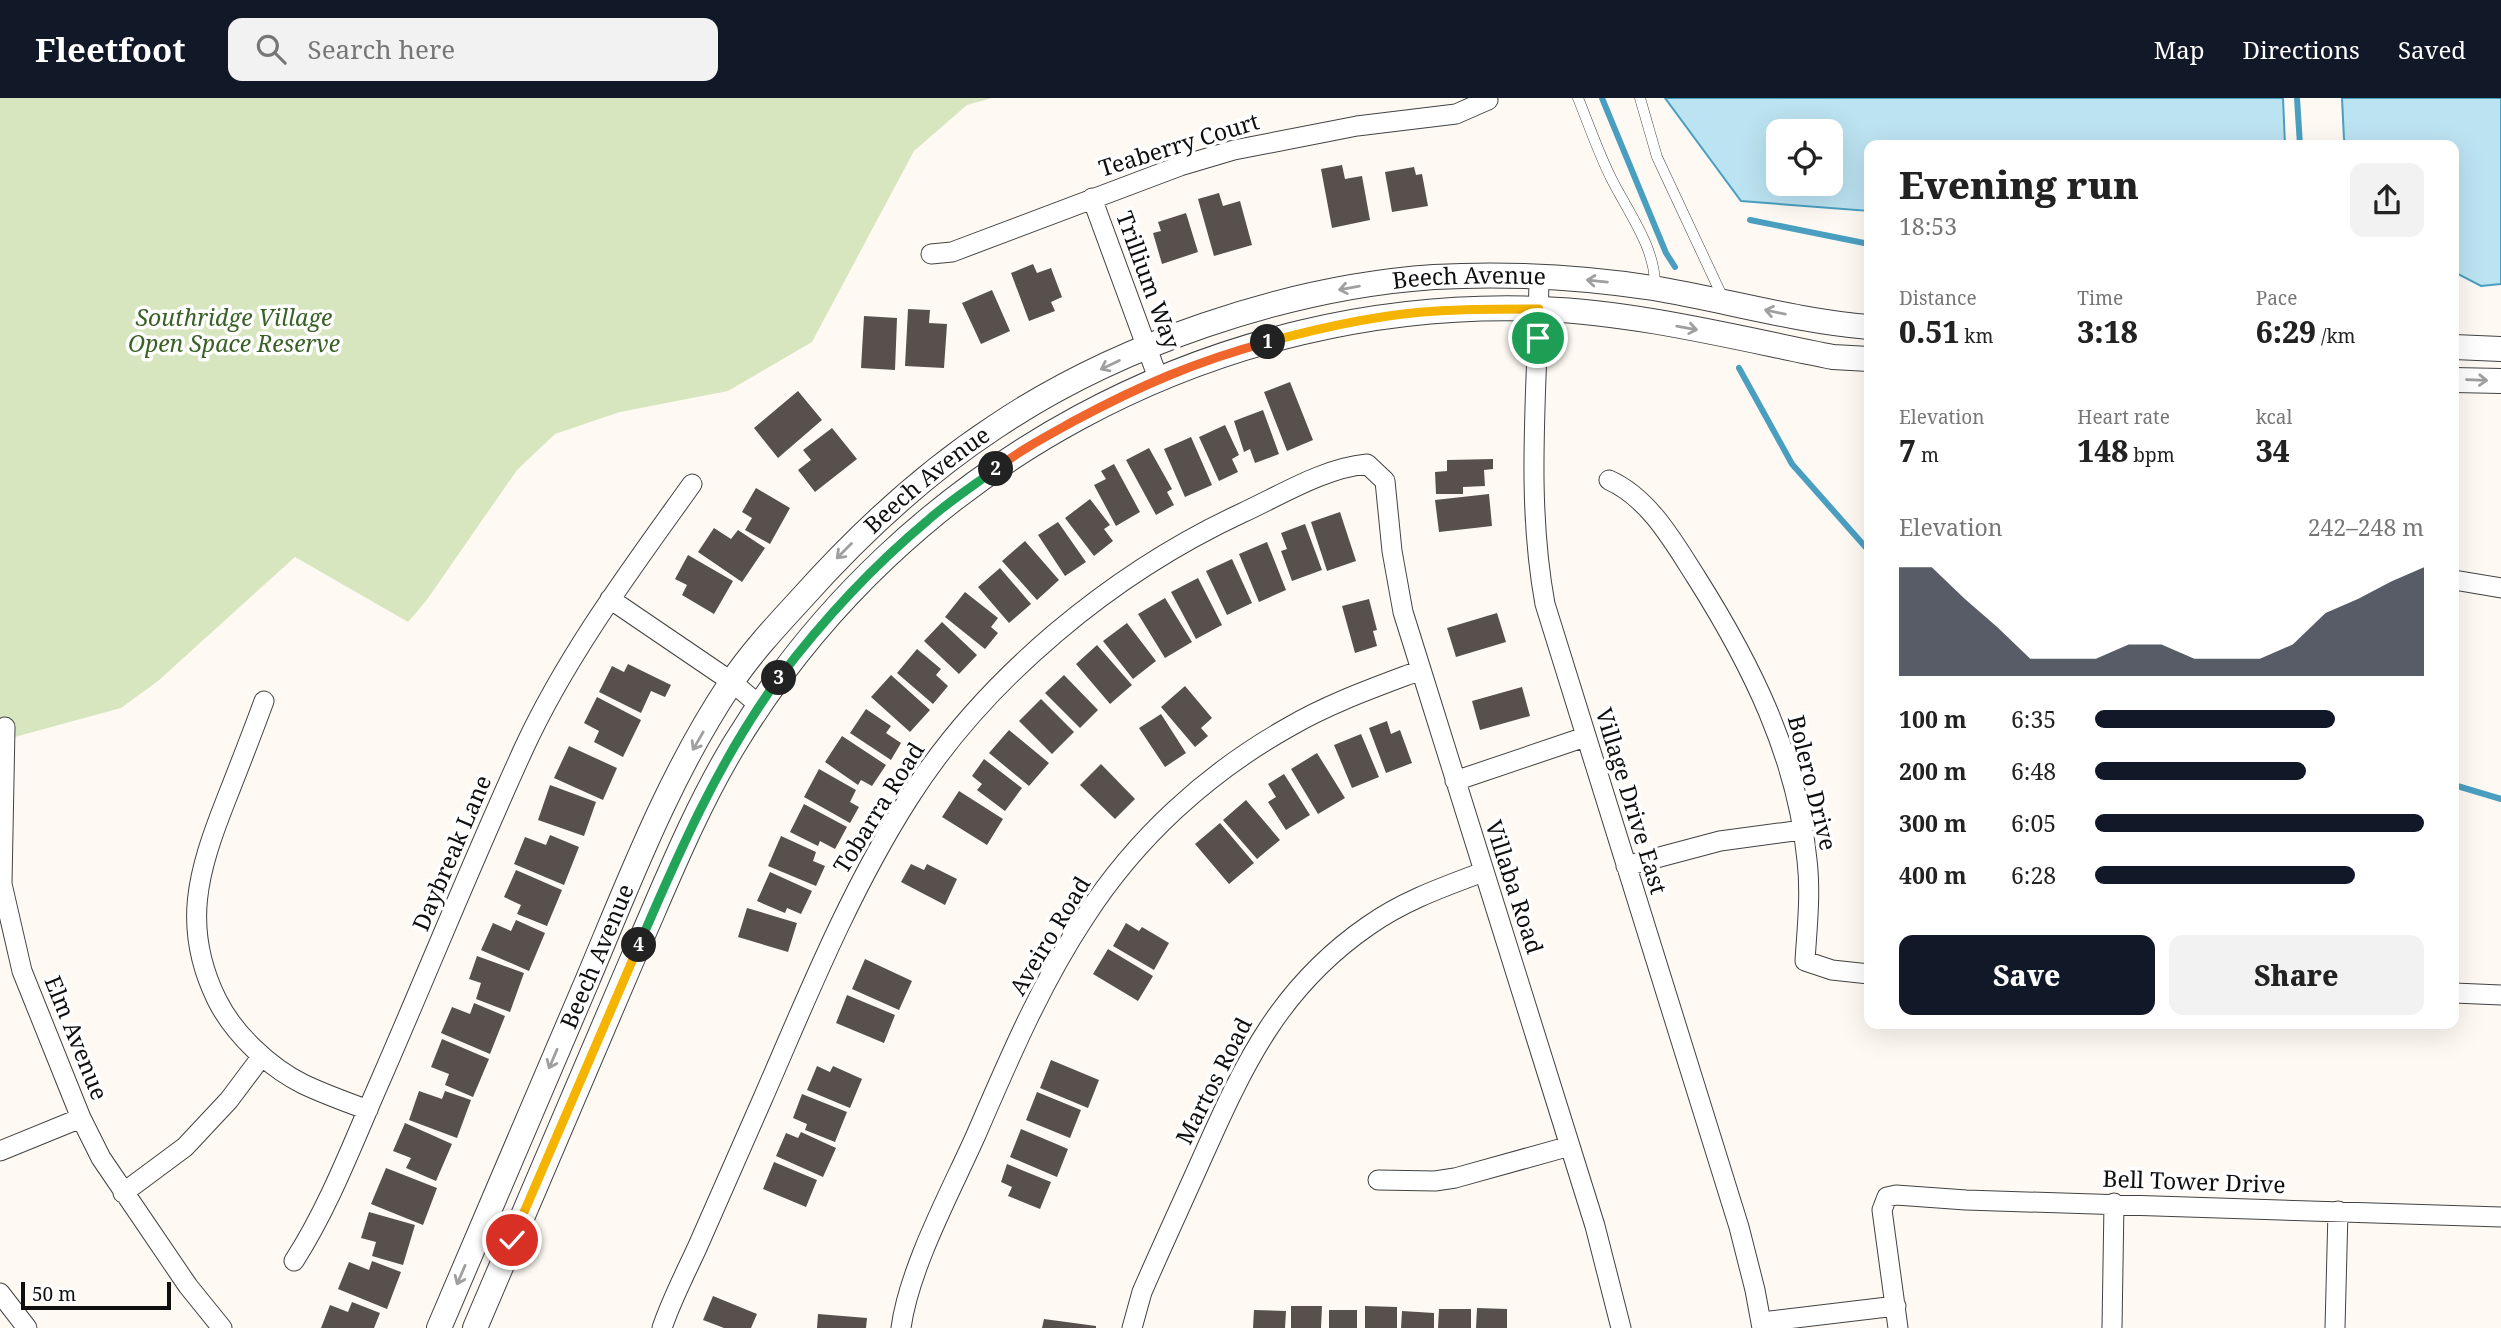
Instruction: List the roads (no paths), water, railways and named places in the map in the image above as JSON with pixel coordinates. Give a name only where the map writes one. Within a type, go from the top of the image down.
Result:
[{"type":"street","name":"Teaberry Court","points":[[931,254],[952,251],[1180,166],[1234,150],[1357,126],[1456,114],[1488,100]]},
{"type":"street","name":"Trillium Way","points":[[1092,198],[1158,378]]},
{"type":"street","name":"Beech Avenue","points":[[439,1328],[640,855],[681,770],[732,682],[787,614],[845,549],[916,485],[996,426],[1067,386],[1147,347],[1212,323],[1280,302],[1351,287],[1434,277],[1539,276],[1655,289],[1826,323],[1864,327]]},
{"type":"street","name":"Village Drive East","points":[[1539,276],[1534,484],[1537,554],[1551,629],[1739,1227],[1762,1325]]},
{"type":"street","name":"Beech Avenue","points":[[475,1328],[681,850],[709,789],[759,705],[804,645],[852,590],[927,520],[1017,452],[1129,391],[1201,361],[1325,327],[1434,311],[1539,309],[1620,316],[1833,357],[1864,359]]},
{"type":"street","points":[[2459,347],[2501,349]]},
{"type":"street","points":[[2459,380],[2501,381]]},
{"type":"street","name":"Villaba Road","points":[[1367,464],[1379,474],[1387,489],[1388,518],[1403,612],[1595,1226],[1621,1328]]},
{"type":"street","name":"Tobarra Road","points":[[662,1328],[820,967],[858,889],[907,800],[946,747],[984,702],[1023,663],[1089,606],[1125,581],[1226,520],[1340,470],[1367,464]]},
{"type":"street","name":"Bolero Drive","points":[[1609,480],[1640,498],[1689,565],[1732,634],[1768,708],[1779,740],[1807,860],[1809,893],[1805,961],[1832,970],[1864,973]]},
{"type":"street","name":"Daybreak Lane","points":[[295,1261],[313,1231],[368,1110],[525,746],[610,599],[692,484]]},
{"type":"street","points":[[2459,581],[2501,588]]},
{"type":"street","points":[[610,599],[732,682],[759,705]]},
{"type":"street","name":"Aveiro Road","points":[[901,1328],[904,1308],[925,1250],[1036,1003],[1085,915],[1118,872],[1157,827],[1201,787],[1257,746],[1323,710],[1420,670]]},
{"type":"street","points":[[264,701],[206,850],[199,878],[197,943],[210,987],[232,1025],[262,1056],[302,1084],[368,1110]]},
{"type":"street","name":"Elm Avenue","points":[[5,727],[1,884],[22,971],[81,1118],[101,1158],[188,1286],[222,1328]]},
{"type":"street","points":[[1455,781],[1585,737]]},
{"type":"street","points":[[1626,866],[1720,841],[1802,830]]},
{"type":"street","name":"Martos Road","points":[[1132,1328],[1142,1292],[1239,1076],[1283,1007],[1320,965],[1369,925],[1428,893],[1483,872]]},
{"type":"street","points":[[2459,993],[2501,995]]},
{"type":"street","points":[[123,1193],[185,1147],[229,1100],[262,1056]]},
{"type":"street","points":[[0,1151],[81,1118]]},
{"type":"street","points":[[1378,1180],[1435,1181],[1455,1178],[1570,1146]]},
{"type":"street","name":"Bell Tower Drive","points":[[1896,1306],[1882,1210],[1887,1197],[1905,1194],[1966,1200],[2501,1217]]},
{"type":"street","points":[[2112,1328],[2113,1203]]},
{"type":"street","points":[[2335,1328],[2338,1211]]},
{"type":"street","points":[[0,1293],[27,1328]]},
{"type":"street","points":[[1762,1325],[1896,1306],[1898,1328]]},
{"type":"lane","points":[[1578,98],[1609,175],[1651,260],[1655,270],[1655,289]]},
{"type":"lane","points":[[1640,98],[1657,157],[1725,302]]},
{"type":"water","points":[[1665,98],[2283,98],[2285,140],[1864,140],[1864,211],[1741,201]]},
{"type":"water","points":[[2342,98],[2501,98],[2501,284],[2481,286],[2459,275],[2459,140],[2344,139]]},
{"type":"waterway","points":[[1602,98],[1666,253],[1675,267]]},
{"type":"waterway","points":[[2297,98],[2300,140]]},
{"type":"waterway","points":[[1750,220],[1864,243]]},
{"type":"waterway","points":[[1739,368],[1792,464],[1864,545]]},
{"type":"waterway","points":[[2459,786],[2501,799]]},
{"type":"park label","name":"Southridge Village Open Space Reserve","points":[[234,331]]}]
